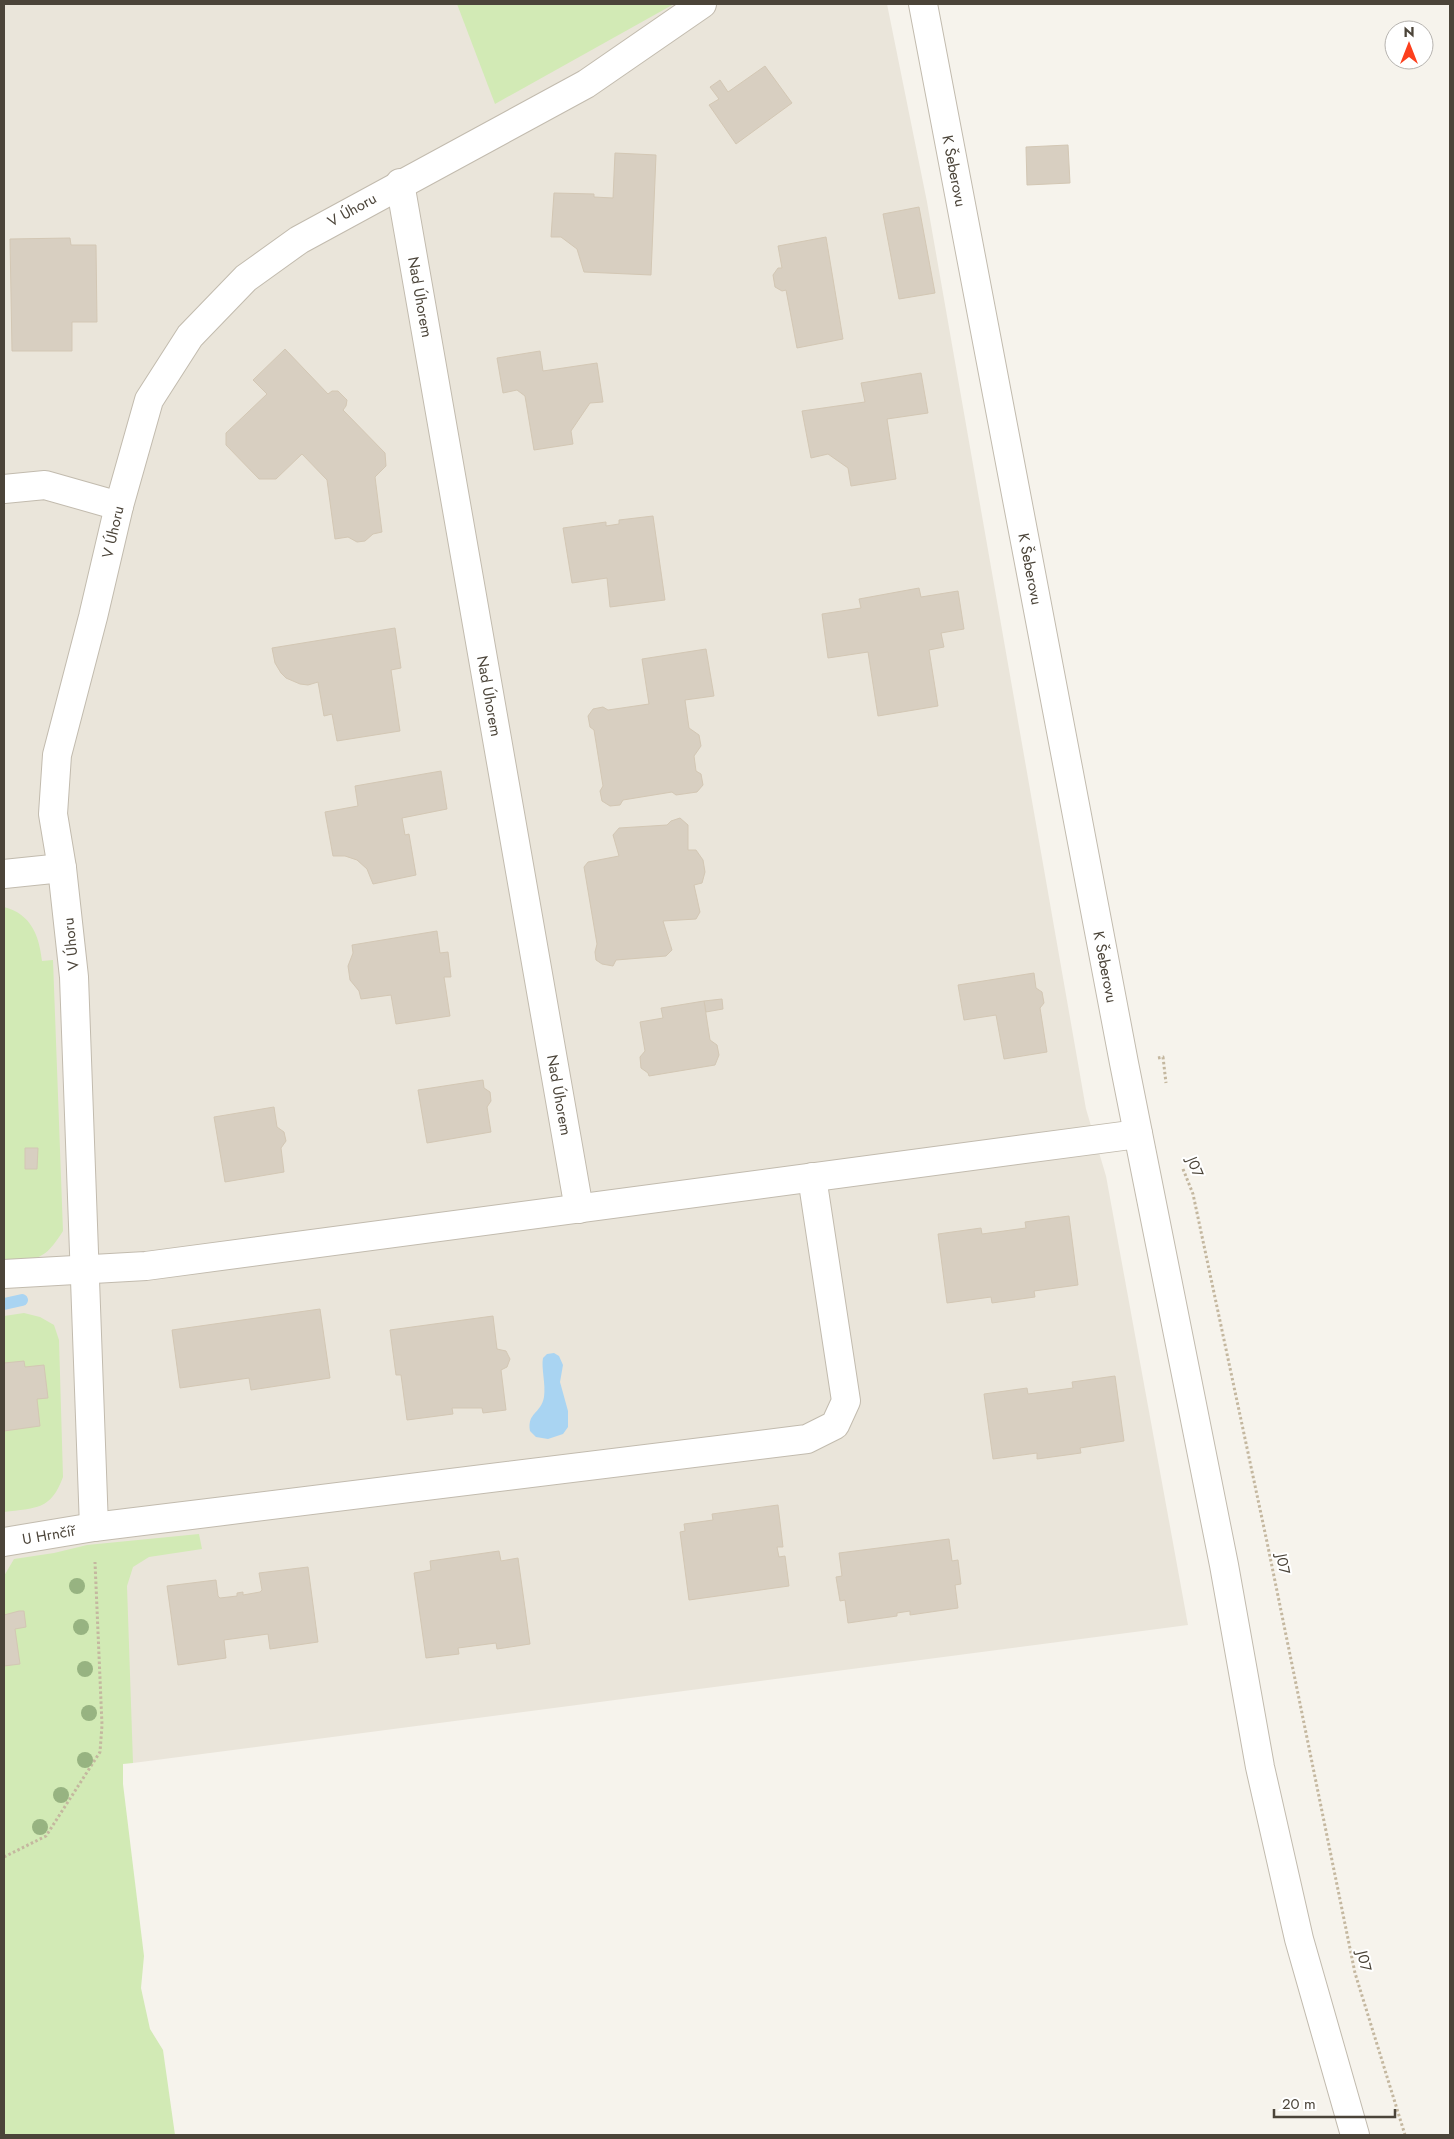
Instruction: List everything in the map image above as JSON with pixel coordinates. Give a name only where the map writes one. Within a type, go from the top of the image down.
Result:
[{"type":"street","name":"V Úhoru","points":[[94,1527],[74,977],[62,868],[53,814],[57,755],[93,617],[119,506],[149,400],[190,336],[246,278],[307,235],[586,84],[702,4]]},
{"type":"street","name":"K Šeberovu","points":[[922,4],[1124,1064],[1222,1555],[1260,1767],[1299,1939],[1355,2135]]},
{"type":"street","name":"Nad Úhorem","points":[[400,184],[579,1209]]},
{"type":"street","points":[[4,489],[45,485],[119,506]]},
{"type":"street","points":[[4,874],[62,868]]},
{"type":"street","points":[[4,1274],[146,1266],[1138,1134]]},
{"type":"street","name":"U Hrnčíř","points":[[4,1542],[94,1527],[807,1439],[834,1425],[846,1401],[812,1177]]},
{"type":"path","points":[[1124,1064],[1163,1057],[1167,1087]]},
{"type":"path","name":"J07","points":[[1180,1161],[1193,1194],[1267,1542],[1354,1973],[1404,2135]]},
{"type":"path","points":[[4,1856],[46,1836],[100,1752],[102,1724],[94,1527]]},
{"type":"shaded area","points":[[4,4],[887,4],[927,202],[1086,1109],[1106,1176],[1188,1625],[133,1763],[73,1749],[4,1754]]},
{"type":"green space","points":[[457,4],[674,4],[495,104]]},
{"type":"green space","points":[[4,907],[21,915],[32,927],[39,943],[42,961],[53,960],[63,1231],[51,1248],[39,1257],[4,1262]]},
{"type":"green space","points":[[24,1313],[40,1317],[54,1325],[59,1340],[63,1477],[53,1496],[47,1502],[34,1508],[4,1512],[4,1316]]},
{"type":"green space","points":[[199,1534],[202,1549],[149,1557],[133,1567],[127,1586],[133,1763],[123,1764],[123,1784],[144,1956],[141,1988],[150,2029],[163,2050],[175,2135],[4,2135],[4,1576],[14,1559],[54,1553],[87,1545]]},
{"type":"water","points":[[554,1353],[559,1356],[563,1365],[560,1382],[568,1411],[568,1427],[563,1434],[548,1439],[536,1437],[530,1431],[530,1420],[540,1407],[544,1397],[543,1358],[547,1354]]},
{"type":"building","points":[[765,66],[792,103],[736,144],[709,105],[719,99],[710,87],[720,80],[728,92]]},
{"type":"building","points":[[1068,145],[1070,183],[1027,185],[1026,147]]},
{"type":"building","points":[[615,153],[656,155],[651,275],[584,272],[577,249],[561,237],[551,237],[554,193],[594,194],[594,197],[613,198]]},
{"type":"building","points":[[919,207],[935,293],[899,299],[883,214]]},
{"type":"building","points":[[826,237],[843,339],[797,348],[786,290],[782,291],[775,287],[773,275],[778,268],[782,268],[778,246]]},
{"type":"building","points":[[70,238],[71,245],[96,245],[97,322],[72,322],[72,351],[12,351],[10,239]]},
{"type":"building","points":[[285,349],[328,394],[332,391],[338,391],[347,400],[343,410],[385,453],[386,466],[375,477],[382,532],[373,534],[365,541],[357,542],[348,537],[335,539],[327,480],[302,454],[276,479],[259,479],[226,445],[226,433],[267,394],[253,380]]},
{"type":"building","points":[[540,351],[543,371],[597,363],[603,402],[590,403],[571,431],[573,444],[534,450],[525,396],[517,390],[503,393],[497,358]]},
{"type":"building","points":[[921,373],[928,413],[887,419],[896,479],[851,486],[848,468],[828,454],[811,458],[802,411],[865,402],[861,383]]},
{"type":"building","points":[[653,516],[665,600],[610,607],[607,578],[572,583],[563,528],[606,522],[606,526],[619,524],[619,520]]},
{"type":"building","points":[[919,588],[921,597],[958,591],[964,629],[941,633],[944,647],[929,650],[938,706],[878,716],[868,652],[828,658],[822,614],[861,608],[859,599]]},
{"type":"building","points":[[395,628],[401,668],[391,670],[400,731],[337,741],[332,714],[324,716],[318,682],[308,685],[300,684],[286,678],[275,663],[272,648]]},
{"type":"building","points":[[706,649],[714,696],[685,700],[689,728],[699,735],[701,746],[694,756],[696,771],[701,774],[703,785],[697,792],[676,795],[672,792],[623,800],[620,805],[610,806],[602,801],[600,791],[603,786],[594,730],[590,727],[588,716],[593,709],[603,707],[608,710],[649,704],[642,659]]},
{"type":"building","points":[[441,771],[447,809],[402,818],[405,835],[409,834],[416,875],[373,884],[367,869],[357,860],[345,856],[333,856],[325,812],[358,806],[355,786]]},
{"type":"building","points":[[680,818],[688,825],[688,850],[696,850],[703,860],[705,872],[702,883],[694,885],[700,912],[696,919],[663,921],[672,950],[666,956],[616,960],[613,966],[602,964],[596,960],[597,944],[584,867],[588,862],[619,856],[613,835],[619,828],[667,825],[671,821]]},
{"type":"building","points":[[437,931],[440,953],[448,952],[451,977],[444,977],[450,1016],[396,1024],[391,995],[361,999],[359,991],[350,980],[348,966],[353,953],[352,945]]},
{"type":"building","points":[[1034,973],[1036,988],[1042,992],[1044,1003],[1040,1008],[1047,1052],[1004,1059],[996,1015],[964,1020],[958,985]]},
{"type":"building","points":[[722,999],[723,1009],[706,1012],[704,1001]]},
{"type":"building","points":[[704,1001],[710,1040],[717,1045],[719,1055],[715,1065],[649,1076],[641,1068],[640,1057],[645,1051],[640,1022],[663,1018],[661,1008]]},
{"type":"building","points":[[483,1080],[484,1088],[490,1092],[491,1101],[487,1107],[491,1132],[427,1143],[418,1090]]},
{"type":"building","points":[[274,1107],[277,1127],[284,1132],[286,1141],[281,1148],[284,1172],[225,1182],[214,1117]]},
{"type":"building","points":[[25,1148],[38,1148],[37,1169],[25,1169]]},
{"type":"building","points":[[1069,1216],[1078,1285],[1034,1291],[1035,1297],[992,1303],[991,1297],[947,1303],[938,1234],[981,1228],[982,1234],[1026,1228],[1025,1222]]},
{"type":"building","points":[[320,1309],[330,1378],[251,1390],[249,1378],[180,1388],[172,1330]]},
{"type":"building","points":[[493,1316],[497,1349],[506,1351],[510,1359],[507,1367],[501,1370],[506,1410],[483,1413],[482,1408],[452,1408],[453,1414],[407,1420],[401,1375],[396,1375],[390,1330]]},
{"type":"building","points":[[24,1361],[25,1367],[44,1365],[48,1398],[37,1399],[40,1426],[4,1431],[4,1363]]},
{"type":"building","points":[[1115,1376],[1124,1441],[1080,1448],[1081,1453],[1037,1459],[1037,1453],[993,1459],[984,1394],[1027,1388],[1028,1394],[1073,1388],[1072,1382]]},
{"type":"building","points":[[778,1505],[783,1547],[777,1547],[779,1557],[785,1556],[789,1586],[689,1600],[680,1532],[685,1531],[684,1524],[713,1520],[712,1514]]},
{"type":"building","points":[[949,1539],[952,1561],[958,1560],[961,1584],[955,1585],[958,1608],[910,1615],[910,1611],[897,1613],[897,1616],[848,1623],[845,1600],[840,1601],[836,1577],[842,1576],[839,1553]]},
{"type":"building","points":[[499,1551],[501,1561],[518,1558],[530,1644],[497,1649],[496,1643],[458,1648],[459,1654],[426,1658],[414,1573],[431,1570],[430,1561]]},
{"type":"building","points":[[308,1567],[318,1642],[270,1649],[268,1634],[224,1640],[226,1658],[178,1665],[167,1586],[216,1580],[218,1596],[220,1598],[237,1596],[237,1593],[243,1592],[243,1595],[262,1590],[259,1573]]},
{"type":"building","points":[[24,1611],[26,1627],[15,1629],[20,1664],[4,1666],[4,1615]]},
{"type":"waterway","points":[[4,1304],[22,1300]]}]
